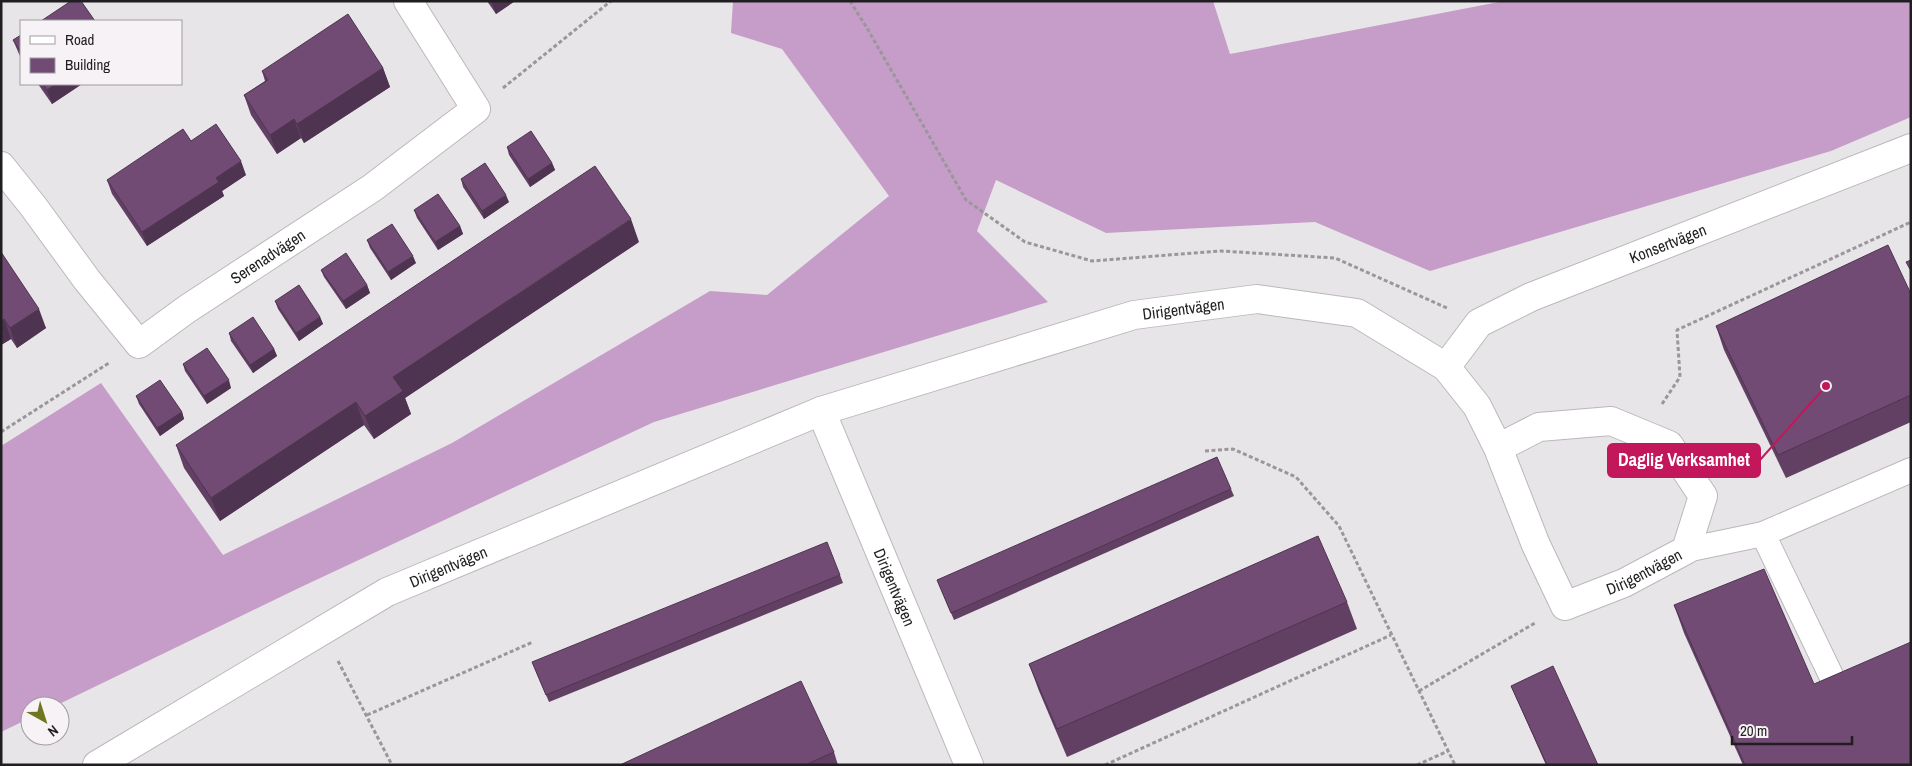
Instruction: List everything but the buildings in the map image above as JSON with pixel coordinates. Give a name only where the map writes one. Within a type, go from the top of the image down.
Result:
[{"type":"street","points":[[408,1],[476,109]]},
{"type":"street","name":"Serenadvägen","points":[[139,344],[187,309],[372,188],[476,109]]},
{"type":"street","name":"Konsertvägen","points":[[1446,367],[1479,323],[1530,297],[1911,148]]},
{"type":"street","points":[[1,166],[34,206],[87,280],[139,344]]},
{"type":"street","name":"Dirigentvägen","points":[[96,765],[387,592],[821,411],[1134,315],[1257,299],[1357,313],[1446,367],[1477,406],[1498,448],[1536,545],[1565,606],[1624,583],[1686,550],[1702,496],[1669,445],[1611,420],[1539,428],[1498,448]]},
{"type":"street","name":"Dirigentvägen","points":[[821,411],[969,765]]},
{"type":"lane","points":[[1686,550],[1763,534],[1911,470]]},
{"type":"lane","points":[[1763,534],[1839,692],[1911,660]]},
{"type":"path","points":[[476,109],[612,1]]},
{"type":"path","points":[[850,1],[868,28],[966,200],[1024,242],[1092,261],[1221,251],[1335,258],[1419,294],[1479,323]]},
{"type":"path","points":[[1642,433],[1680,377],[1677,330],[1911,222]]},
{"type":"path","points":[[1,432],[139,344]]},
{"type":"path","points":[[1205,451],[1233,449],[1296,477],[1339,526],[1455,765]]},
{"type":"path","points":[[1419,691],[1565,606]]},
{"type":"path","points":[[321,631],[392,765]]},
{"type":"path","points":[[1105,765],[1391,635]]},
{"type":"path","points":[[367,715],[533,642]]},
{"type":"path","points":[[1417,765],[1448,750]]},
{"type":"shaded area","points":[[733,1],[1213,1],[1230,54],[1504,1],[1911,1],[1911,117],[1831,151],[1430,271],[1315,222],[1106,233],[996,180],[977,231],[1048,302],[654,422],[301,587],[70,699],[70,696],[20,696],[20,723],[1,732],[1,446],[101,383],[223,555],[452,443],[710,291],[767,295],[889,196],[782,49],[731,33]]},
{"type":"place","name":"Daglig Verksamhet","points":[[1826,386]]}]
